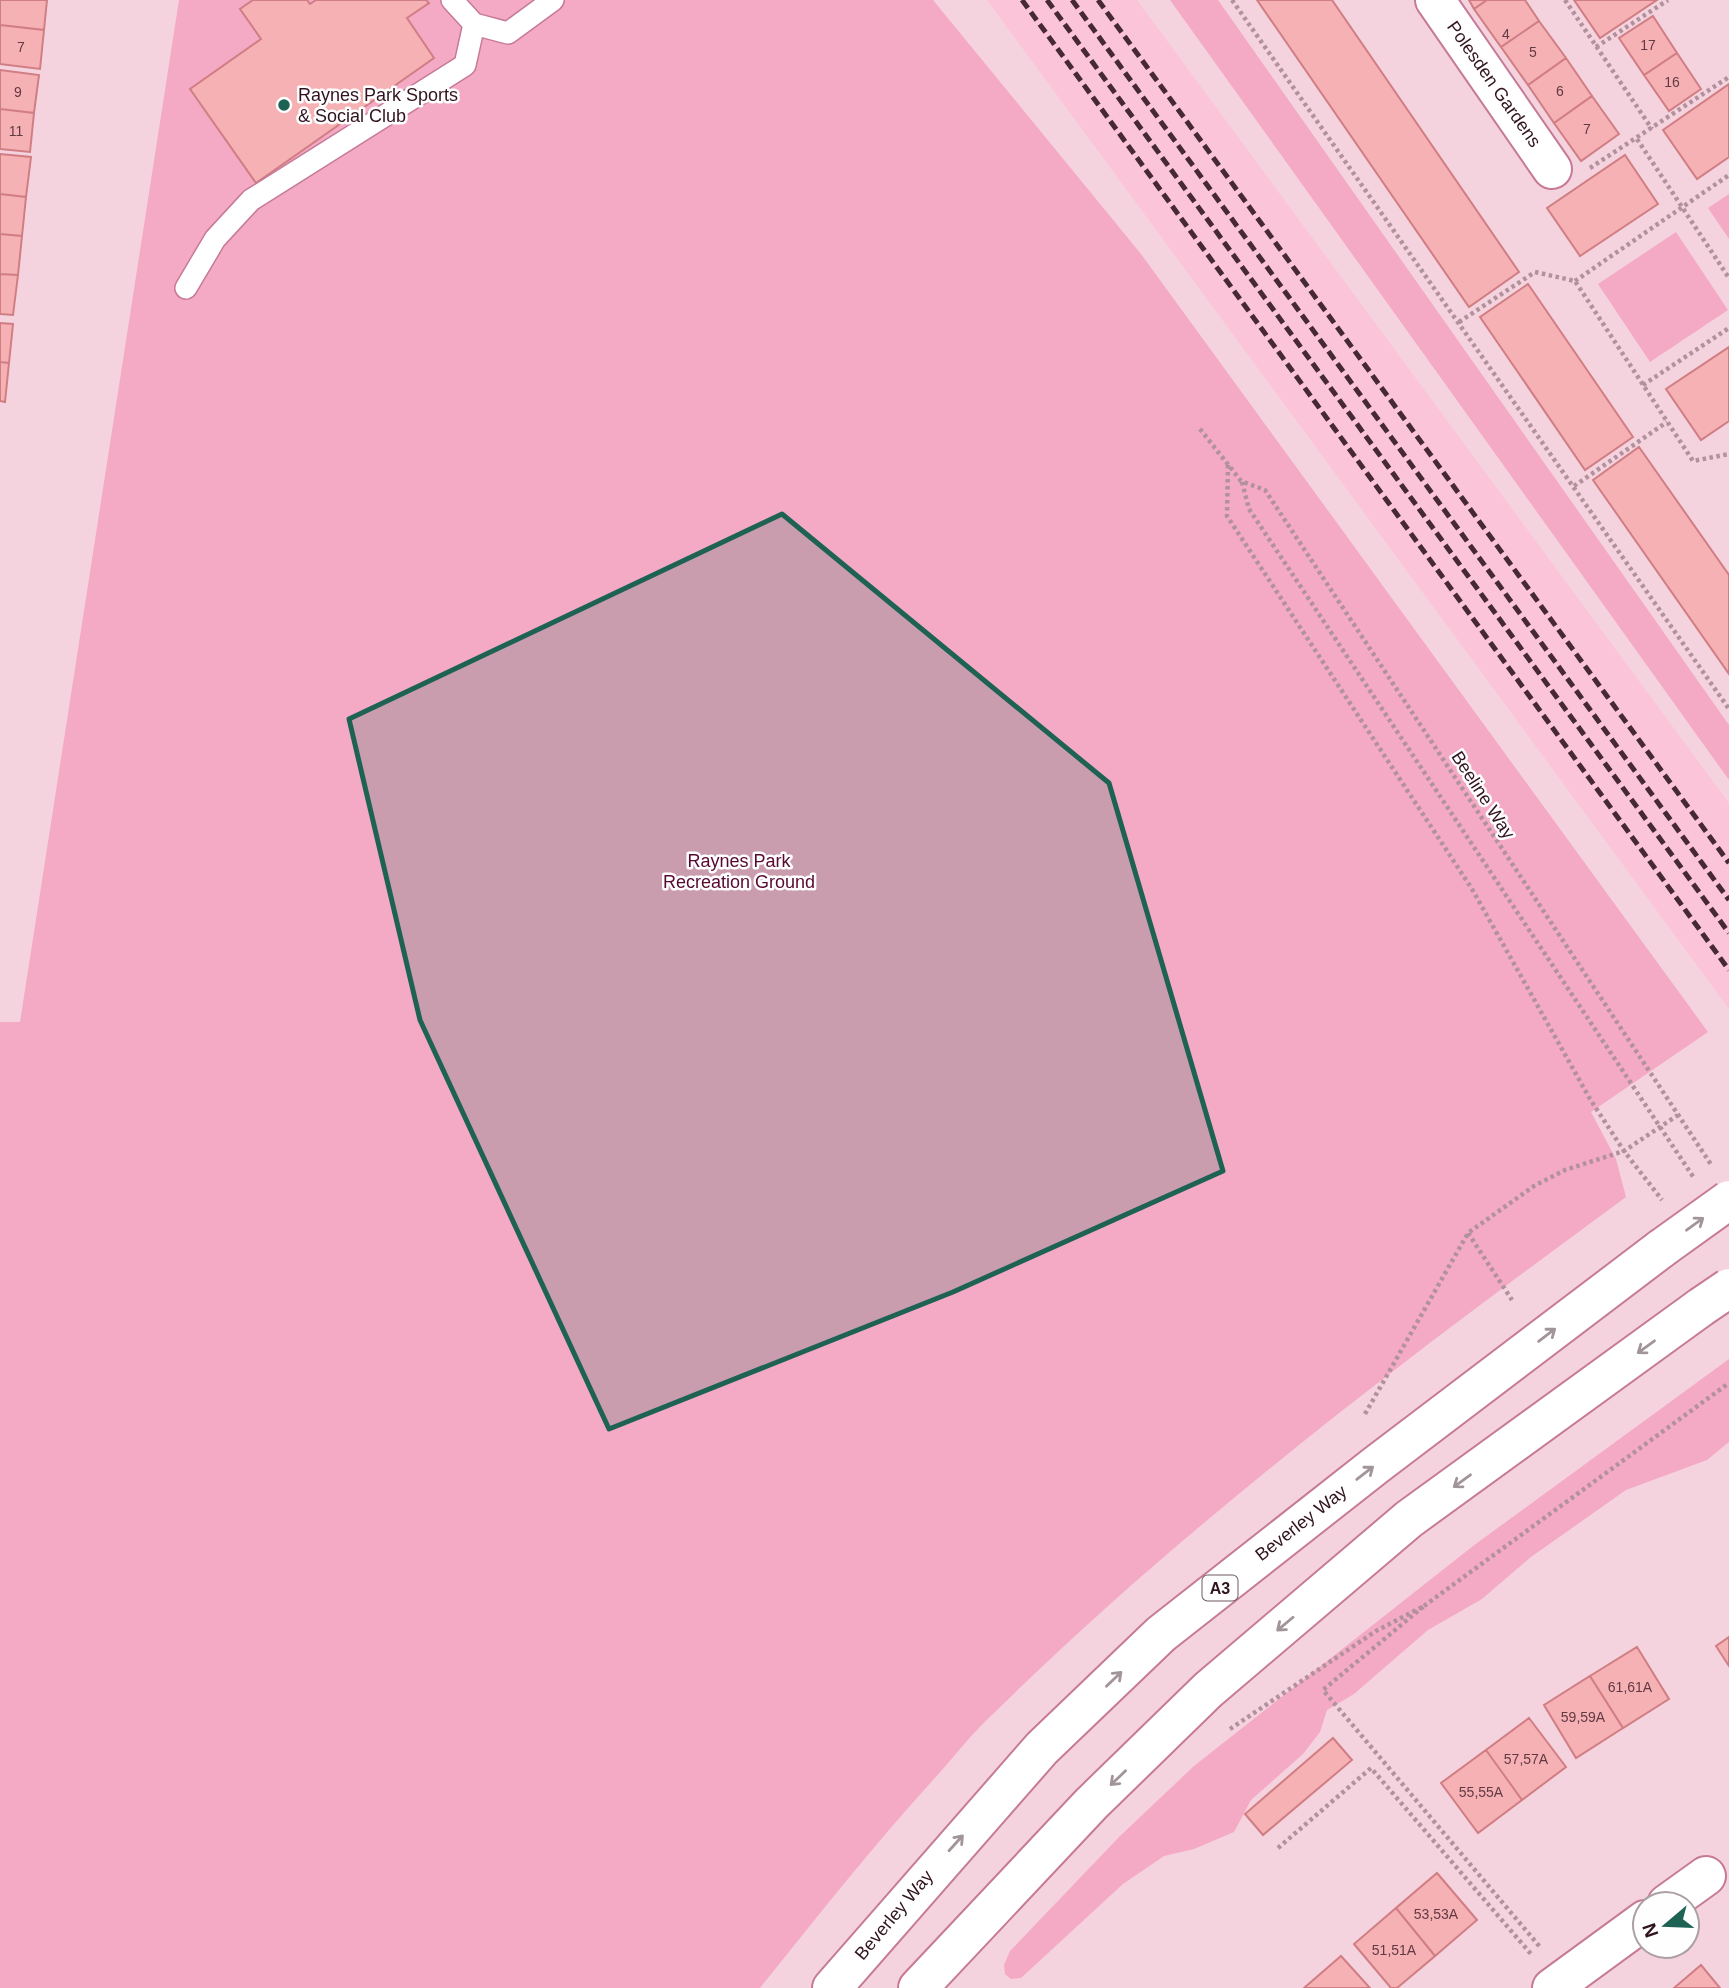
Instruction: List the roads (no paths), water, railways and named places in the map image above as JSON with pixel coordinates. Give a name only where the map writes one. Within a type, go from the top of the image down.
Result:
[{"type":"main road","name":"Polesden Gardens","points":[[1435,0],[1552,169]]},
{"type":"main road","name":"Beverley Way","points":[[832,1988],[1042,1748],[1161,1634],[1376,1465],[1662,1248],[1714,1184]]},
{"type":"main road","points":[[918,1988],[1091,1804],[1208,1690],[1409,1519],[1715,1298]]},
{"type":"main road","points":[[1686,1890],[1706,1876]]},
{"type":"main road","points":[[1558,1983],[1631,1930]]},
{"type":"lane","points":[[452,0],[474,24],[509,33],[553,0]]},
{"type":"lane","points":[[186,288],[215,239],[251,200],[465,65],[474,24]]},
{"type":"railway","points":[[1022,0],[1729,970]]},
{"type":"railway","points":[[1047,0],[1729,933]]},
{"type":"railway","points":[[1072,0],[1729,900]]},
{"type":"railway","points":[[1098,0],[1729,863]]},
{"type":"place","name":"Raynes Park Sports & Social Club","points":[[284,105]]},
{"type":"park label","name":"Raynes Park Recreation Ground","points":[[739,871]]}]
